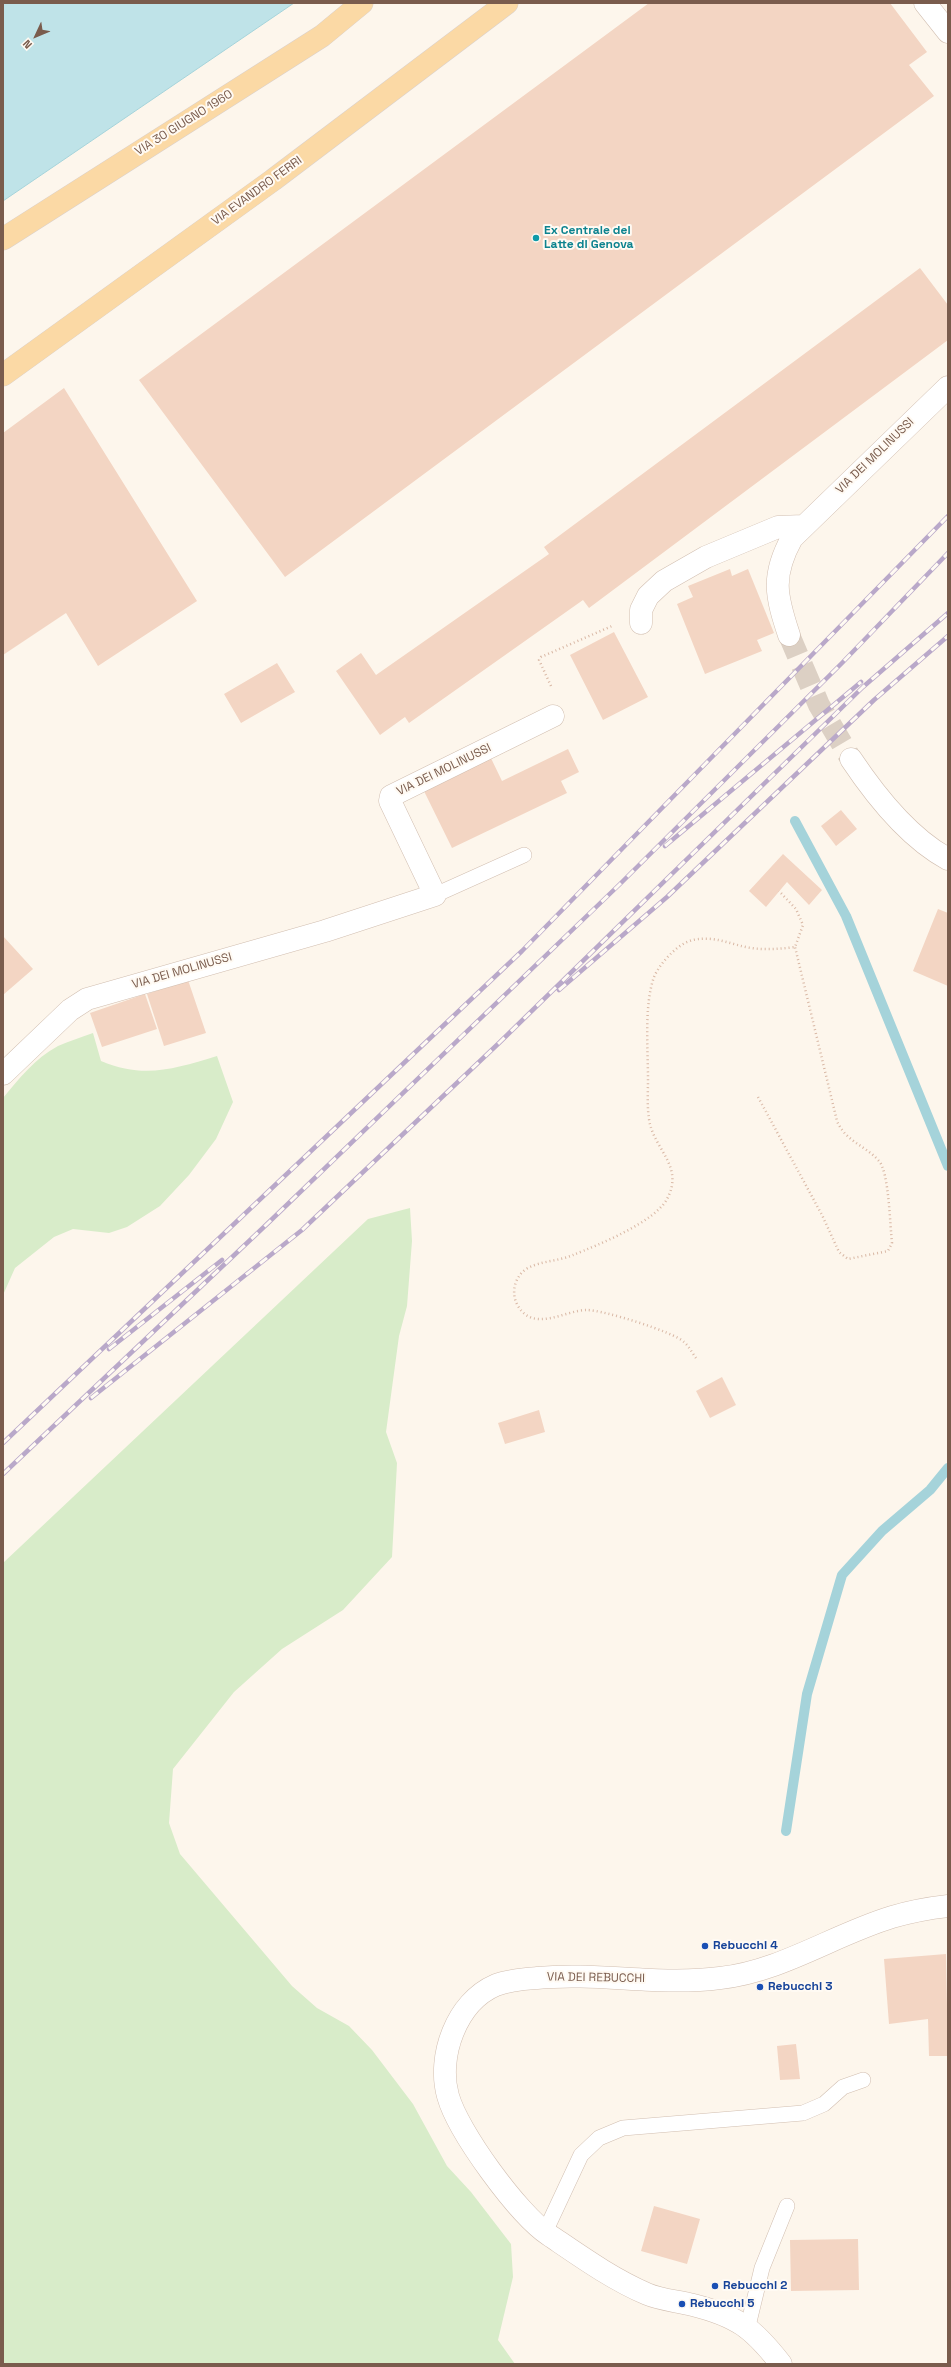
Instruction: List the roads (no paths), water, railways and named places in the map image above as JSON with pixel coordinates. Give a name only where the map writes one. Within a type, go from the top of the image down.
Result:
[{"type":"main road","name":"VIA 30 GIUGNO 1960","points":[[3,239],[322,36],[362,3]]},
{"type":"main road","name":"VIA EVANDRO FERRI","points":[[3,375],[273,180],[507,3]]},
{"type":"street","points":[[924,3],[948,32]]},
{"type":"street","name":"VIA DEI MOLINUSSI","points":[[789,635],[778,594],[778,569],[792,538],[948,387]]},
{"type":"street","points":[[640,623],[641,610],[648,596],[664,580],[706,557],[778,527],[803,526]]},
{"type":"street","name":"VIA DEI MOLINUSSI","points":[[3,1074],[70,1010],[87,999],[325,930],[434,895],[390,801],[391,796],[553,716]]},
{"type":"street","points":[[851,759],[869,786],[894,814],[934,851],[948,859]]},
{"type":"street","name":"VIA DEI REBUCCHI","points":[[781,2364],[748,2326],[722,2313],[650,2296],[620,2281],[545,2232],[522,2210],[497,2179],[474,2146],[448,2097],[444,2066],[452,2036],[461,2015],[480,1996],[495,1986],[517,1980],[556,1976],[671,1980],[720,1978],[777,1965],[892,1917],[948,1906]]},
{"type":"lane","points":[[434,895],[524,855]]},
{"type":"lane","points":[[545,2232],[581,2155],[599,2138],[623,2128],[803,2112],[824,2104],[843,2087],[863,2080]]},
{"type":"lane","points":[[748,2326],[762,2268],[787,2206]]},
{"type":"water","points":[[3,3],[294,3],[3,201]]},
{"type":"waterway","points":[[795,821],[846,916],[948,1166]]},
{"type":"waterway","points":[[786,1831],[807,1694],[842,1575],[882,1531],[930,1490],[948,1468]]},
{"type":"tunnel","points":[[789,635],[819,705],[851,759]]},
{"type":"railway","points":[[3,1443],[522,951],[948,516]]},
{"type":"railway","points":[[3,1474],[266,1225],[620,884],[842,663],[948,553]]},
{"type":"railway","points":[[91,1398],[302,1230],[499,1043],[863,687],[948,613]]},
{"type":"railway","points":[[559,990],[667,897],[874,700],[948,636]]},
{"type":"railway","points":[[665,846],[861,682]]},
{"type":"railway","points":[[109,1349],[222,1260]]},
{"type":"place","name":"Ex Centrale del Latte di Genova","points":[[536,238]]},
{"type":"place","name":"Rebucchi 4","points":[[705,1946]]},
{"type":"place","name":"Rebucchi 3","points":[[760,1987]]},
{"type":"place","name":"Rebucchi 2","points":[[715,2286]]},
{"type":"place","name":"Rebucchi 5","points":[[682,2304]]}]
